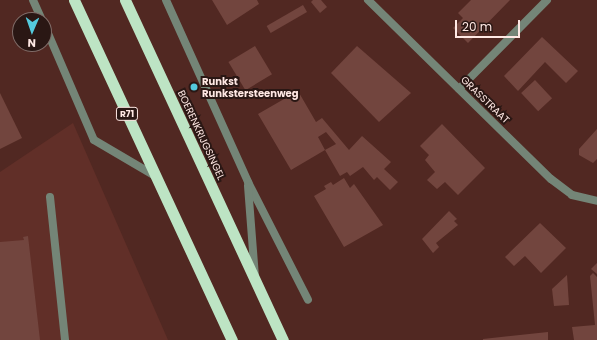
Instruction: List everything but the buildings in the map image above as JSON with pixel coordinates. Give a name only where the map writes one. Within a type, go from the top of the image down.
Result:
[{"type":"highway","name":"R71","points":[[74,0],[232,340]]},
{"type":"highway","name":"BOERENKRIJGSINGEL","points":[[125,0],[283,340]]},
{"type":"street","points":[[33,0],[38,12]]},
{"type":"street","name":"BOERENKRIJGSINGEL","points":[[166,0],[248,182],[308,300]]},
{"type":"street","name":"GRASSTRAAT","points":[[368,0],[560,186],[572,195],[597,201]]},
{"type":"street","points":[[459,89],[546,0]]},
{"type":"street","points":[[52,43],[94,140],[157,177]]},
{"type":"street","name":"BOERENKRIJGSINGEL","points":[[248,182],[255,280]]},
{"type":"street","points":[[50,197],[65,340]]},
{"type":"shaded area","points":[[73,123],[168,340],[0,340],[0,172]]},
{"type":"place","name":"Runkst Runkstersteenweg","points":[[194,87]]}]
